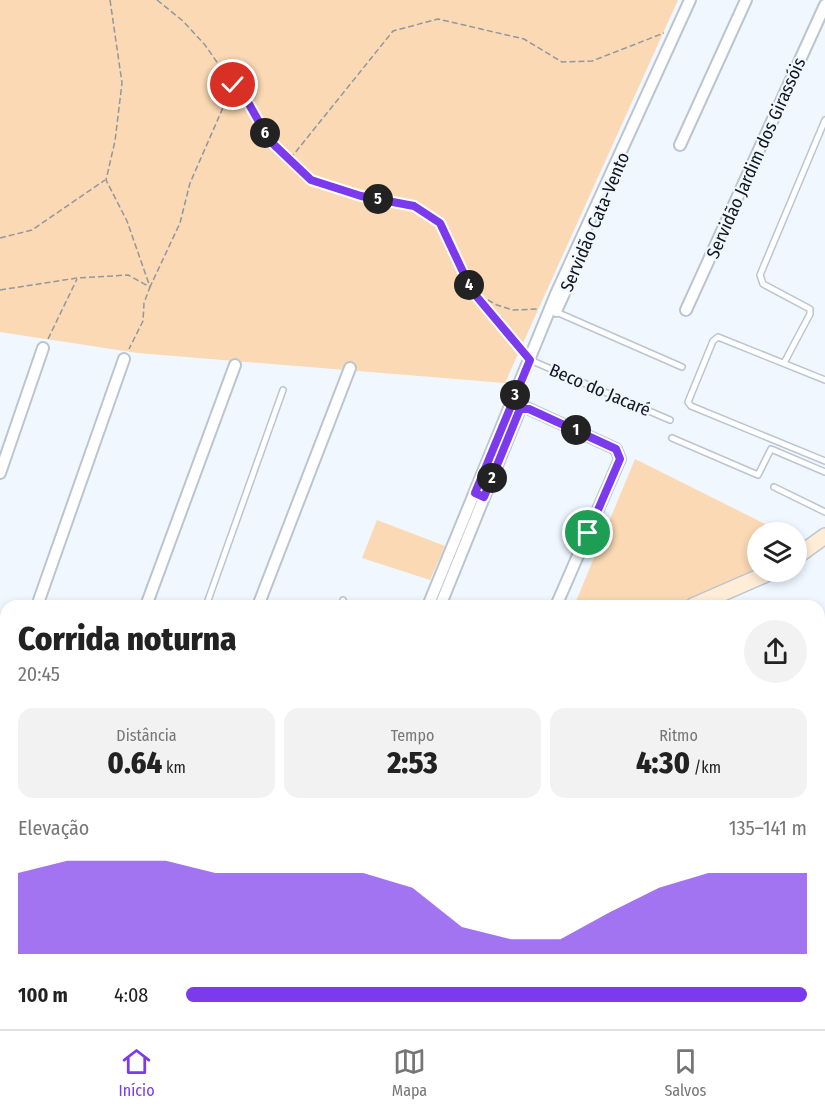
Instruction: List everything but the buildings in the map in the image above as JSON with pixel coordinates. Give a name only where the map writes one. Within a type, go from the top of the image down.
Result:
[{"type":"main road","points":[[807,549],[825,536]]},
{"type":"main road","points":[[707,600],[748,582]]},
{"type":"street","name":"Servidão Cata-Vento","points":[[431,600],[480,495],[530,360],[634,132],[644,99],[690,0]]},
{"type":"street","points":[[680,145],[746,0]]},
{"type":"street","name":"Servidão Jardim dos Girassóis","points":[[686,310],[825,5]]},
{"type":"street","points":[[0,473],[44,348]]},
{"type":"street","points":[[39,600],[124,359]]},
{"type":"street","points":[[148,600],[235,365]]},
{"type":"street","points":[[260,600],[350,368]]},
{"type":"street","points":[[442,600],[480,495],[520,409],[529,409],[616,449],[620,453],[620,459],[559,600]]},
{"type":"lane","points":[[784,363],[810,314],[810,309],[763,284],[760,275],[825,120]]},
{"type":"lane","points":[[552,311],[682,368]]},
{"type":"lane","points":[[825,380],[718,337],[713,341],[688,402],[691,406],[825,461]]},
{"type":"lane","name":"Beco do Jacaré","points":[[530,360],[670,420]]},
{"type":"lane","points":[[208,600],[283,390]]},
{"type":"lane","points":[[672,438],[758,474],[771,449],[825,472]]},
{"type":"lane","points":[[774,487],[825,512]]},
{"type":"path","points":[[110,0],[122,82],[115,141],[106,180],[127,221],[150,287]]},
{"type":"path","points":[[157,0],[183,21],[205,45],[249,104],[269,140],[311,180],[361,196],[414,206],[440,223],[472,291],[530,360]]},
{"type":"path","points":[[290,159],[393,32],[438,19],[524,39],[562,62],[592,61],[645,42],[678,26]]},
{"type":"path","points":[[124,359],[143,321],[144,303],[150,287],[180,223],[190,183],[233,85]]},
{"type":"path","points":[[0,238],[32,230],[106,180]]},
{"type":"path","points":[[0,290],[77,278],[128,275],[150,287]]},
{"type":"path","points":[[44,348],[77,278]]},
{"type":"path","points":[[472,291],[497,305],[513,310],[527,308],[552,311]]},
{"type":"shaded area","points":[[0,0],[678,0],[505,383],[138,353],[0,332]]},
{"type":"shaded area","points":[[635,459],[761,522],[747,522],[747,577],[691,600],[576,600]]},
{"type":"shaded area","points":[[377,520],[445,546],[430,580],[362,558]]},
{"type":"route","points":[[233,85],[249,104],[269,140],[311,180],[361,196],[414,206],[440,223],[472,291],[530,360],[475,493],[484,497],[520,409],[525,407],[616,449],[620,453],[620,459],[588,533]]}]
